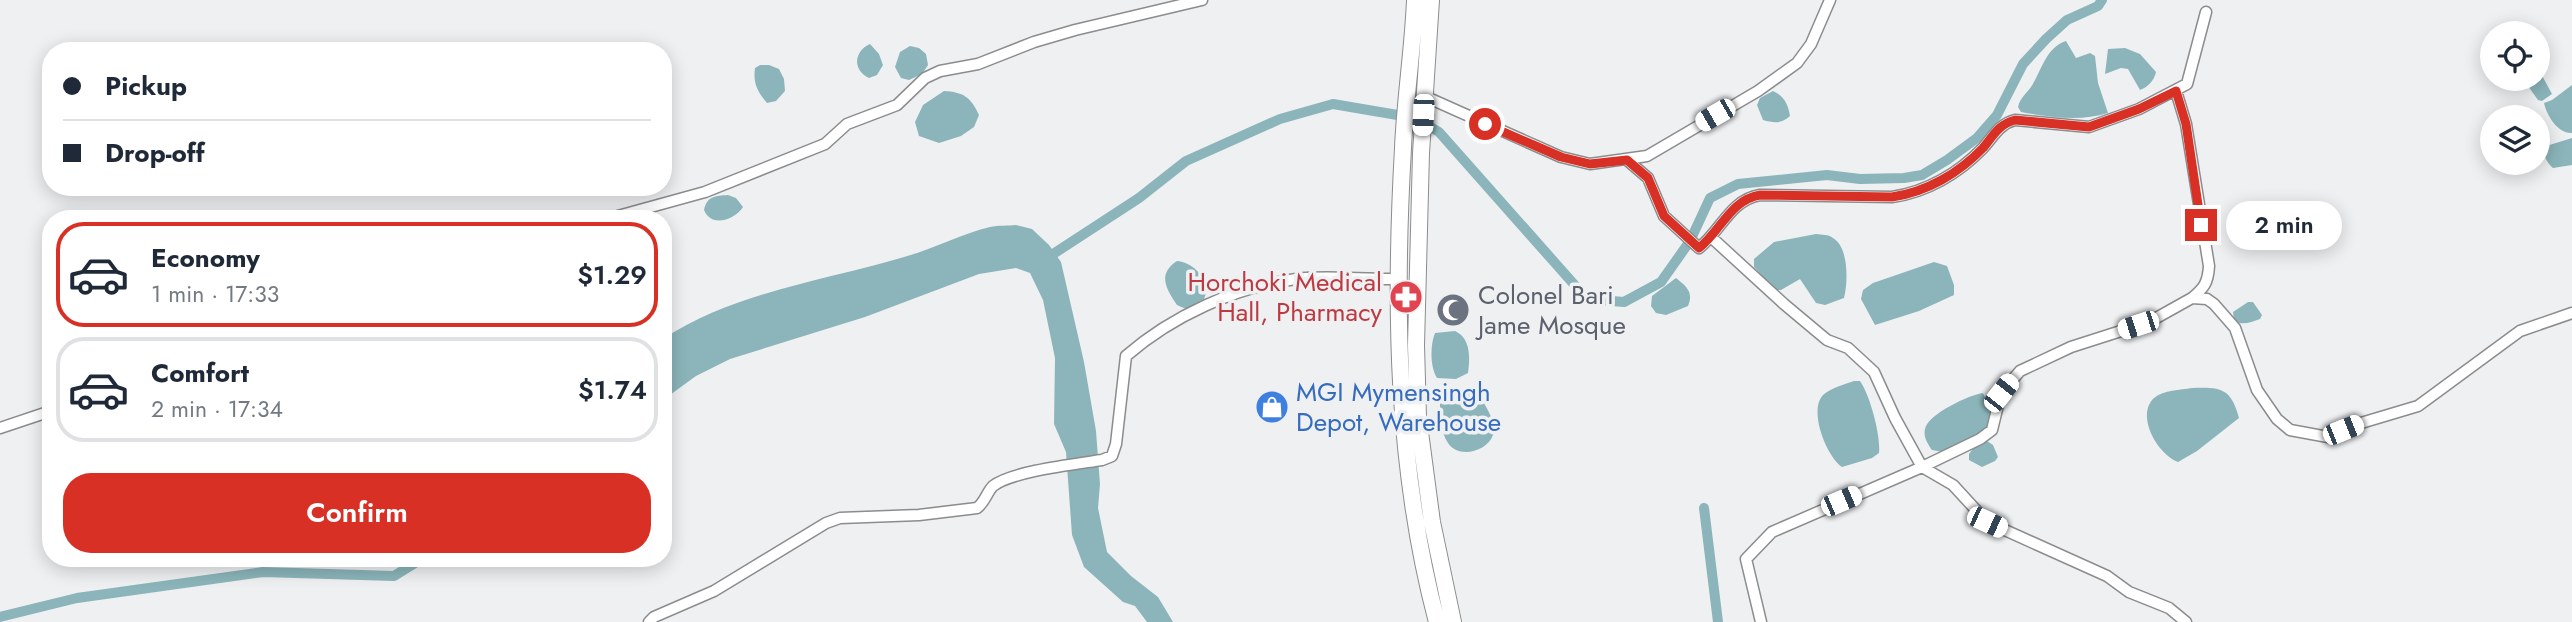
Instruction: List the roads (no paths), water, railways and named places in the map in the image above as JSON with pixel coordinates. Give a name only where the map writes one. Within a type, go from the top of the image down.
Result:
[{"type":"highway","points":[[1415,0],[1402,151],[1399,342],[1407,465],[1425,577],[1437,622]]},
{"type":"highway","points":[[1431,0],[1421,153],[1416,345],[1418,417],[1432,522],[1453,622]]},
{"type":"street","points":[[640,210],[705,192],[825,144],[847,124],[897,105],[925,78],[940,71],[978,64],[1034,42],[1075,30],[1202,0]]},
{"type":"street","points":[[1424,96],[1561,157],[1590,164],[1647,156],[1758,91],[1797,63],[1811,44],[1830,0]]},
{"type":"street","points":[[1627,160],[1648,178],[1664,216],[1699,248],[1712,238],[1727,216],[1747,197],[1908,195],[1945,179],[1981,150],[2004,122],[2015,120],[2089,127],[2139,109],[2176,91],[2187,84],[2206,12]]},
{"type":"street","points":[[1761,622],[1746,559],[1772,532],[1980,439],[1992,430],[2001,393],[2020,371],[2071,347],[2149,322],[2192,299],[2205,287],[2209,266],[2186,124],[2176,91]]},
{"type":"street","points":[[1712,238],[1792,311],[1828,340],[1848,348],[1874,372],[1922,467],[1953,485],[1987,522],[2107,576],[2141,598],[2169,608],[2186,622]]},
{"type":"street","points":[[649,622],[654,617],[715,592],[825,523],[840,518],[919,515],[977,508],[984,502],[992,487],[1004,480],[1112,456],[1116,443],[1126,356],[1175,320],[1266,284],[1299,279],[1399,279]]},
{"type":"street","points":[[2192,299],[2207,299],[2235,328],[2257,390],[2277,419],[2290,430],[2328,437],[2361,423],[2418,406],[2520,331],[2572,313]]},
{"type":"street","points":[[0,428],[42,414]]},
{"type":"water","points":[[2066,41],[2076,58],[2090,53],[2095,56],[2098,83],[2108,113],[2076,118],[2021,112],[2018,107],[2020,101],[2049,54]]},
{"type":"water","points":[[870,44],[879,54],[883,65],[877,75],[869,78],[860,70],[857,61],[861,51]]},
{"type":"water","points":[[910,46],[919,48],[926,54],[928,65],[922,74],[909,80],[901,78],[895,67],[900,52]]},
{"type":"water","points":[[2125,48],[2140,54],[2156,72],[2150,83],[2140,90],[2128,69],[2121,68],[2105,74],[2108,49]]},
{"type":"water","points":[[760,65],[779,69],[784,79],[785,91],[776,101],[767,103],[757,87],[755,68]]},
{"type":"water","points":[[2572,85],[2572,133],[2562,131],[2554,123],[2550,116],[2550,105],[2544,103]]},
{"type":"water","points":[[2550,90],[2552,94],[2542,101],[2532,91]]},
{"type":"water","points":[[944,91],[966,97],[979,115],[974,127],[961,136],[939,143],[919,136],[915,122],[923,105]]},
{"type":"water","points":[[1773,91],[1783,98],[1790,116],[1780,122],[1763,120],[1757,105],[1760,98]]},
{"type":"water","points":[[2572,138],[2572,165],[2553,168],[2550,165],[2550,145]]},
{"type":"water","points":[[728,195],[736,198],[743,207],[739,212],[723,220],[707,216],[704,210],[709,199]]},
{"type":"water","points":[[1016,225],[1032,229],[1049,245],[1061,262],[1084,362],[1096,431],[1100,484],[1098,508],[1107,552],[1131,576],[1158,597],[1173,622],[1147,622],[1135,606],[1123,602],[1084,567],[1072,535],[1066,452],[1054,424],[1055,358],[1043,300],[1030,273],[1016,268],[979,274],[865,317],[730,359],[696,376],[672,393],[672,334],[691,323],[780,289],[904,257],[996,226]]},
{"type":"water","points":[[1816,234],[1833,238],[1845,257],[1844,298],[1825,305],[1816,303],[1800,279],[1781,290],[1775,290],[1754,267],[1754,259],[1774,242]]},
{"type":"water","points":[[1177,261],[1195,269],[1206,286],[1204,299],[1186,309],[1177,305],[1165,282],[1167,271]]},
{"type":"water","points":[[1934,262],[1947,266],[1954,285],[1954,295],[1919,311],[1875,325],[1861,299],[1863,290],[1873,283]]},
{"type":"water","points":[[1676,278],[1689,293],[1688,306],[1666,315],[1656,313],[1651,306],[1652,296]]},
{"type":"water","points":[[2248,302],[2253,302],[2262,315],[2260,319],[2244,323],[2234,321],[2233,312]]},
{"type":"water","points":[[1455,331],[1467,343],[1468,373],[1456,379],[1437,378],[1432,356],[1435,333]]},
{"type":"water","points":[[1860,381],[1871,405],[1877,426],[1879,453],[1872,458],[1842,467],[1831,454],[1821,433],[1818,422],[1819,402],[1823,395],[1834,388]]},
{"type":"water","points":[[2192,388],[2223,391],[2232,401],[2239,418],[2197,451],[2178,462],[2163,452],[2151,434],[2147,415],[2149,406],[2158,395]]},
{"type":"water","points":[[1458,389],[1477,393],[1493,422],[1494,431],[1490,441],[1479,449],[1458,451],[1445,439],[1440,400],[1445,394]]},
{"type":"water","points":[[1983,393],[1992,413],[1986,429],[1943,452],[1932,450],[1926,440],[1925,429],[1933,417],[1968,397]]},
{"type":"water","points":[[1987,441],[1993,445],[1998,457],[1982,467],[1969,460],[1969,454],[1977,443]]},
{"type":"waterway","points":[[1044,260],[1139,198],[1186,161],[1280,119],[1333,104],[1415,118],[1439,132],[1587,299],[1624,302],[1661,282],[1690,241],[1710,198],[1738,184],[1827,175],[1860,179],[1904,178],[1922,175],[1947,160],[1977,138],[1997,115],[2023,64],[2046,39],[2067,20],[2098,6],[2102,0]]},
{"type":"waterway","points":[[1704,508],[1718,622]]},
{"type":"waterway","points":[[0,617],[77,598],[263,572],[394,576],[408,567]]},
{"type":"place","name":"Horchoki Medical Hall, Pharmacy","points":[[1406,297]]},
{"type":"place","name":"Colonel Bari Jame Mosque","points":[[1453,310]]},
{"type":"place","name":"MGI Mymensingh Depot, Warehouse","points":[[1272,407]]}]
